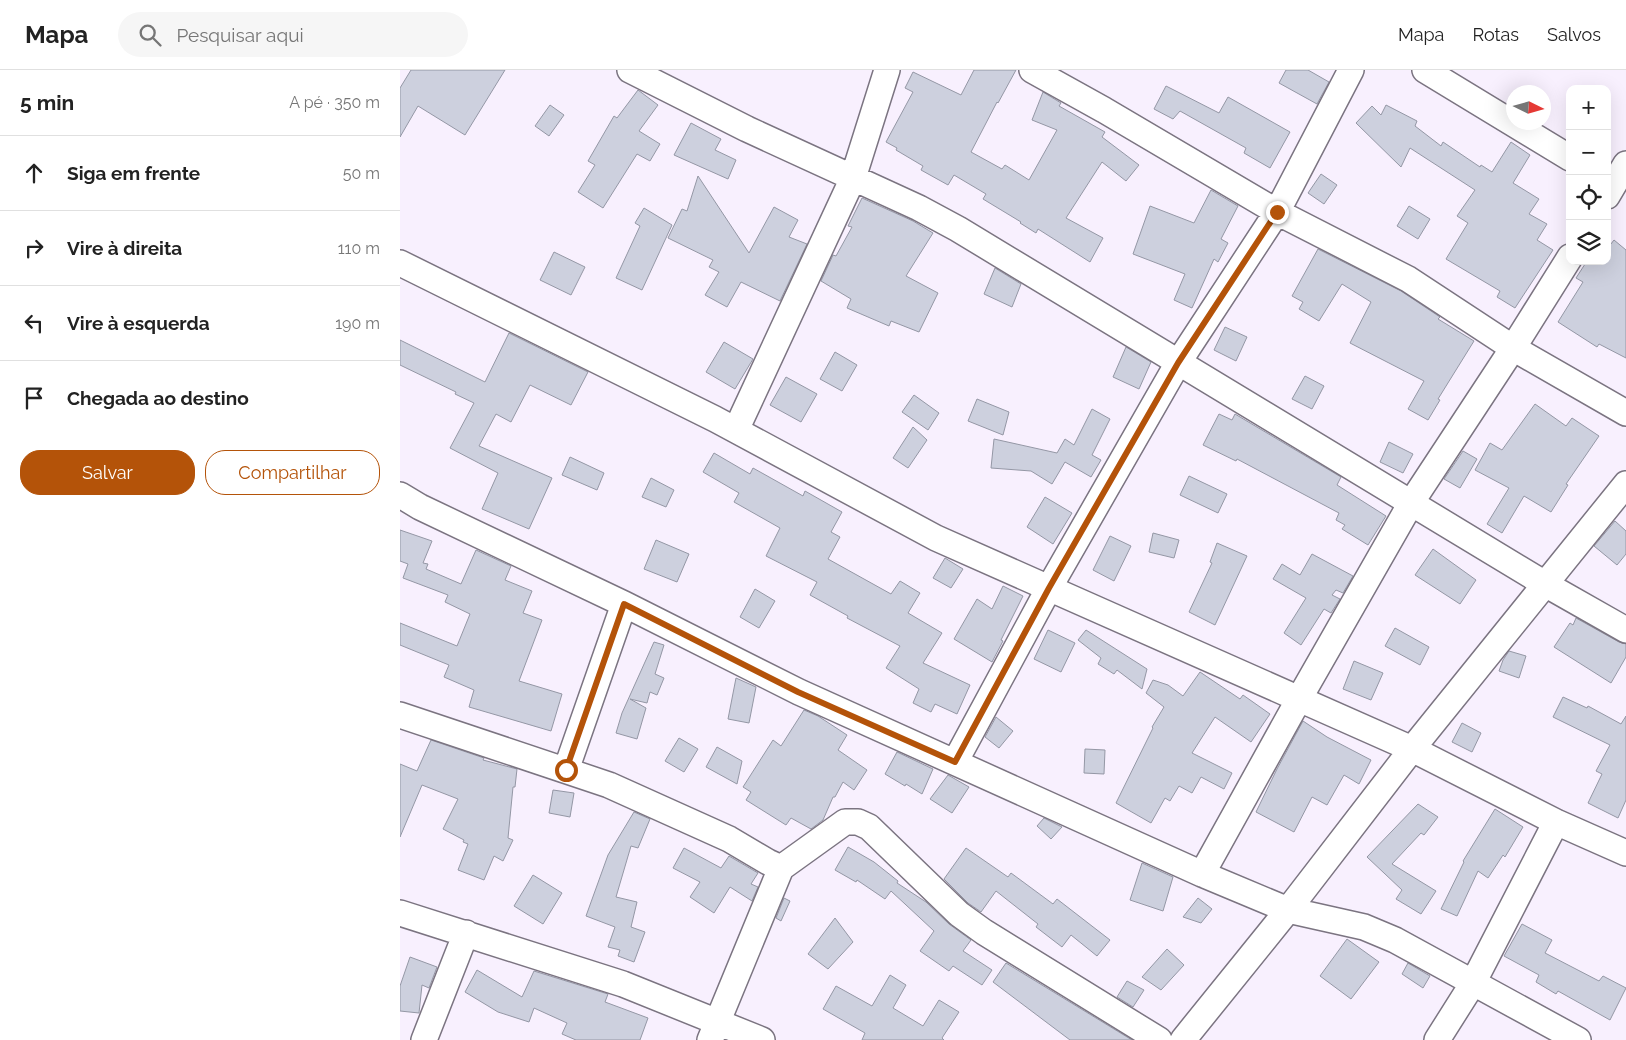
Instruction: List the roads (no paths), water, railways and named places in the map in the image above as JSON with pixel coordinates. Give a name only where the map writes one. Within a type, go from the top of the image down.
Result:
[{"type":"street","points":[[630,70],[747,129],[919,208],[958,229],[1545,584],[1626,630]]},
{"type":"street","points":[[736,430],[853,178],[886,70]]},
{"type":"street","points":[[1032,70],[1277,212],[1408,279],[1513,348],[1626,413]]},
{"type":"street","points":[[955,762],[1049,588],[1178,363],[1277,212],[1351,70]]},
{"type":"street","points":[[1425,70],[1566,156]]},
{"type":"street","points":[[400,263],[736,430],[936,538],[1412,749],[1556,822],[1626,853]]},
{"type":"street","points":[[1202,874],[1299,698],[1411,503],[1566,263]]},
{"type":"street","points":[[1183,1040],[1288,910],[1412,749],[1626,484]]},
{"type":"street","points":[[400,495],[420,507],[624,604],[798,692],[1202,874],[1288,910],[1364,927],[1395,940],[1578,1040]]},
{"type":"street","points":[[566,770],[624,604]]},
{"type":"street","points":[[400,716],[609,785],[729,839],[781,868]]},
{"type":"street","points":[[714,1031],[781,868],[845,822],[858,822],[869,827],[959,914],[984,932],[1159,1040]]},
{"type":"street","points":[[1437,1040],[1473,983],[1556,822]]},
{"type":"street","points":[[400,913],[623,984],[714,1031],[762,1040]]},
{"type":"street","points":[[424,1040],[466,933]]}]
